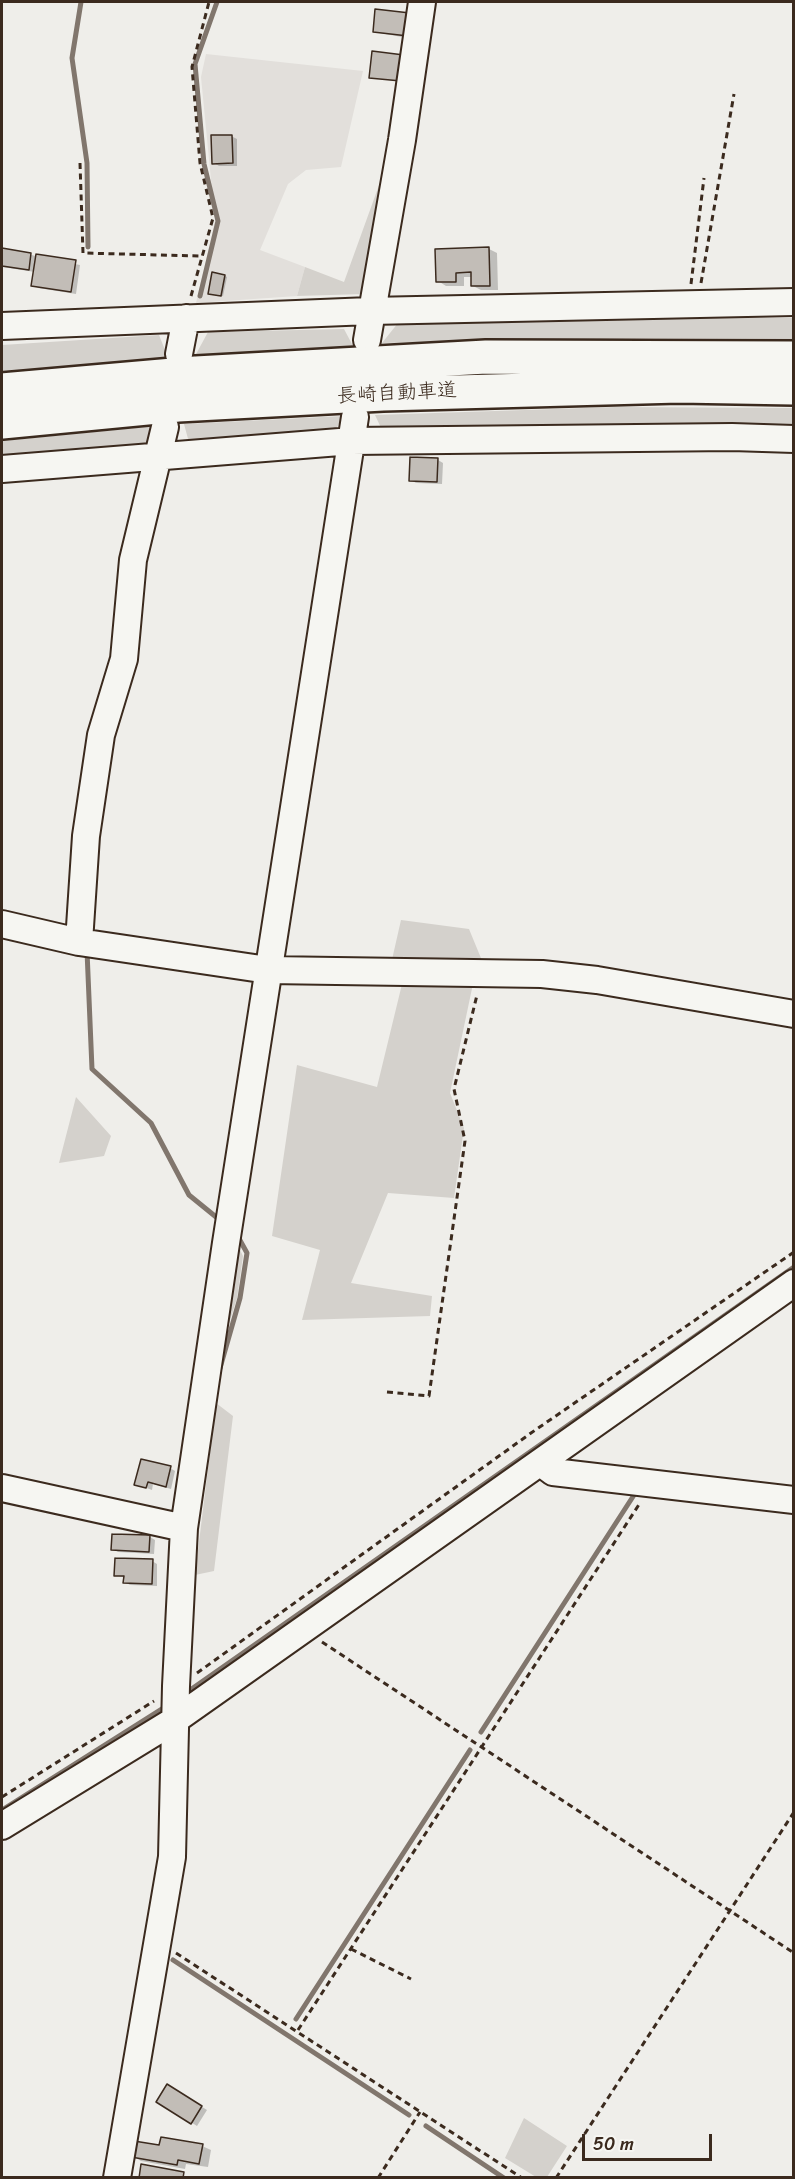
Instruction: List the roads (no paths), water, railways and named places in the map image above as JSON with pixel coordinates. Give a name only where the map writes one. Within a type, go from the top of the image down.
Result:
[{"type":"highway","name":"長崎自動車道","points":[[2,390],[196,374],[486,357],[794,358]]},
{"type":"highway","name":"長崎自動車道","points":[[2,422],[178,405],[383,394],[679,386],[794,388]]},
{"type":"street","points":[[367,340],[370,311],[402,140],[422,2]]},
{"type":"street","points":[[2,326],[370,311],[794,302]]},
{"type":"street","points":[[179,354],[186,318]]},
{"type":"street","points":[[87,943],[86,836],[101,735],[124,659],[133,560],[165,428]]},
{"type":"street","points":[[117,2178],[159,1946],[172,1857],[176,1686],[184,1528],[268,970],[354,429]]},
{"type":"street","points":[[2,469],[159,456],[354,429],[794,439]]},
{"type":"street","points":[[2,924],[87,943],[268,970],[542,974],[597,980],[794,1014]]},
{"type":"street","points":[[2,1826],[175,1720],[794,1283]]},
{"type":"street","points":[[541,1463],[553,1472],[794,1500]]},
{"type":"street","points":[[2,1488],[184,1528]]},
{"type":"waterway","points":[[81,2],[72,58],[87,163],[88,247]]},
{"type":"waterway","points":[[200,296],[218,221],[204,164],[195,64],[217,2]]},
{"type":"waterway","points":[[87,951],[92,1069],[151,1123],[189,1195],[221,1221]]},
{"type":"waterway","points":[[220,1368],[240,1298],[247,1253],[236,1233]]},
{"type":"waterway","points":[[183,1695],[794,1267]]},
{"type":"waterway","points":[[481,1732],[634,1495]]},
{"type":"waterway","points":[[2,1810],[168,1705]]},
{"type":"waterway","points":[[296,2019],[470,1750]]},
{"type":"waterway","points":[[173,1960],[409,2115]]},
{"type":"waterway","points":[[426,2126],[504,2178]]}]
